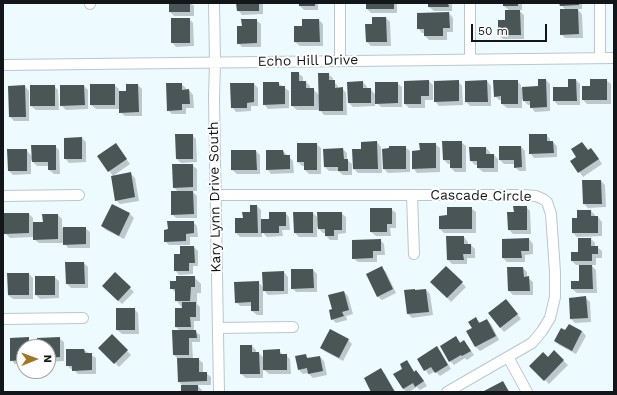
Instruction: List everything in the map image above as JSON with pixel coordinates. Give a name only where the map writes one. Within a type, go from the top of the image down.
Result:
[{"type":"street","name":"Kary Lynn Drive South","points":[[214,3],[215,195],[219,392]]},
{"type":"street","points":[[340,3],[340,60]]},
{"type":"street","points":[[470,3],[470,59]]},
{"type":"street","points":[[600,3],[600,58]]},
{"type":"street","name":"Echo Hill Drive","points":[[3,65],[614,58]]},
{"type":"street","points":[[3,196],[79,195]]},
{"type":"street","name":"Cascade Circle","points":[[215,195],[524,195],[536,196],[547,202],[551,214],[555,272],[555,297],[550,318],[532,343],[448,392]]},
{"type":"street","points":[[412,195],[414,254]]},
{"type":"street","points":[[3,319],[83,318]]},
{"type":"street","points":[[218,328],[293,327]]},
{"type":"street","points":[[508,357],[527,392]]},
{"type":"building","points":[[169,3],[190,3],[190,12],[169,12]]},
{"type":"building","points":[[236,3],[259,3],[259,11],[237,11]]},
{"type":"building","points":[[299,3],[315,3],[315,6],[299,6]]},
{"type":"building","points":[[366,3],[394,3],[394,9],[366,9]]},
{"type":"building","points":[[428,3],[448,3],[449,7],[428,7]]},
{"type":"building","points":[[503,3],[518,3],[518,6],[503,6]]},
{"type":"building","points":[[559,3],[579,3],[579,5],[560,6]]},
{"type":"building","points":[[560,9],[578,9],[579,34],[560,35]]},
{"type":"building","points":[[505,10],[520,10],[521,35],[498,35],[498,20],[505,20]]},
{"type":"building","points":[[449,12],[450,28],[443,28],[443,36],[424,36],[424,29],[417,29],[417,13]]},
{"type":"building","points":[[372,17],[386,17],[387,42],[366,42],[365,24],[372,24]]},
{"type":"building","points":[[171,18],[190,18],[190,43],[171,43]]},
{"type":"building","points":[[241,19],[257,19],[257,43],[237,44],[237,26],[242,26]]},
{"type":"building","points":[[302,19],[319,19],[320,42],[294,42],[294,26],[302,26]]},
{"type":"building","points":[[291,72],[299,72],[299,81],[306,81],[306,88],[314,88],[314,106],[291,106]]},
{"type":"building","points":[[318,73],[329,73],[329,80],[335,80],[335,88],[343,87],[343,111],[319,111]]},
{"type":"building","points":[[538,79],[546,79],[547,107],[530,108],[530,101],[523,101],[522,87],[538,86]]},
{"type":"building","points":[[568,79],[576,79],[577,101],[553,101],[553,87],[568,87]]},
{"type":"building","points":[[590,79],[607,79],[607,100],[582,100],[582,86],[590,86]]},
{"type":"building","points":[[429,80],[429,96],[421,96],[421,104],[404,104],[404,81]]},
{"type":"building","points":[[459,80],[459,101],[434,102],[434,81]]},
{"type":"building","points":[[487,80],[488,102],[465,102],[465,81]]},
{"type":"building","points":[[493,80],[518,80],[518,104],[501,104],[501,96],[494,97]]},
{"type":"building","points":[[363,81],[363,88],[371,88],[371,103],[348,103],[347,82]]},
{"type":"building","points":[[263,82],[279,82],[279,86],[285,86],[285,104],[263,105]]},
{"type":"building","points":[[375,82],[398,82],[398,103],[375,104]]},
{"type":"building","points":[[166,83],[182,83],[182,90],[189,89],[190,104],[182,104],[182,110],[167,111]]},
{"type":"building","points":[[230,83],[254,83],[254,102],[247,103],[247,108],[231,108]]},
{"type":"building","points":[[90,84],[115,84],[115,105],[90,105]]},
{"type":"building","points":[[126,84],[138,84],[139,112],[119,113],[119,91],[126,91]]},
{"type":"building","points":[[25,85],[26,117],[9,117],[8,86]]},
{"type":"building","points":[[30,85],[55,85],[55,106],[30,106]]},
{"type":"building","points":[[60,85],[84,85],[85,105],[60,106]]},
{"type":"building","points":[[175,134],[193,134],[193,159],[176,159]]},
{"type":"building","points":[[529,134],[547,134],[547,141],[553,141],[554,153],[529,154]]},
{"type":"building","points":[[82,137],[82,159],[64,159],[64,138]]},
{"type":"building","points":[[377,141],[378,169],[353,169],[352,149],[361,149],[361,142]]},
{"type":"building","points":[[442,141],[462,141],[462,168],[450,168],[450,160],[443,160]]},
{"type":"building","points":[[582,142],[588,150],[591,148],[599,159],[578,173],[570,161],[576,157],[571,149]]},
{"type":"building","points":[[116,143],[127,159],[108,172],[97,156]]},
{"type":"building","points":[[297,143],[317,143],[317,170],[304,170],[304,162],[297,162]]},
{"type":"building","points":[[419,143],[436,143],[436,168],[412,169],[412,151],[420,150]]},
{"type":"building","points":[[31,145],[56,145],[56,170],[48,170],[48,162],[32,162]]},
{"type":"building","points":[[389,146],[406,146],[406,169],[383,169],[382,149],[389,148]]},
{"type":"building","points":[[499,146],[521,146],[522,167],[514,168],[514,160],[499,160]]},
{"type":"building","points":[[469,147],[486,147],[486,154],[494,154],[494,168],[477,168],[477,161],[470,161]]},
{"type":"building","points":[[343,148],[344,159],[348,159],[348,171],[338,171],[338,167],[324,167],[323,149]]},
{"type":"building","points":[[7,149],[27,149],[27,171],[8,171]]},
{"type":"building","points":[[231,150],[256,150],[257,170],[231,170]]},
{"type":"building","points":[[266,150],[283,150],[284,155],[290,155],[290,169],[266,170]]},
{"type":"building","points":[[172,164],[193,164],[193,187],[173,188]]},
{"type":"building","points":[[131,172],[135,197],[115,201],[111,176]]},
{"type":"building","points":[[582,180],[601,180],[602,204],[583,204]]},
{"type":"building","points":[[171,191],[193,191],[194,214],[171,215]]},
{"type":"building","points":[[112,204],[130,213],[119,236],[101,226]]},
{"type":"building","points":[[250,205],[257,205],[258,233],[235,233],[235,218],[243,218],[242,212],[250,212]]},
{"type":"building","points":[[513,206],[527,206],[527,230],[508,230],[507,212],[514,212]]},
{"type":"building","points":[[447,207],[472,207],[472,229],[439,229],[439,216],[447,215]]},
{"type":"building","points":[[370,208],[392,208],[392,224],[387,224],[387,232],[370,232]]},
{"type":"building","points":[[577,210],[591,210],[591,216],[598,216],[598,233],[572,233],[572,218],[577,218]]},
{"type":"building","points":[[269,212],[286,212],[286,226],[279,226],[279,233],[261,233],[261,219],[269,219]]},
{"type":"building","points":[[293,212],[313,212],[313,233],[294,233]]},
{"type":"building","points":[[317,212],[342,212],[342,230],[334,230],[334,236],[325,236],[325,229],[318,229]]},
{"type":"building","points":[[4,213],[29,213],[29,233],[4,234]]},
{"type":"building","points":[[42,214],[58,214],[58,239],[33,240],[33,222],[43,222]]},
{"type":"building","points":[[167,221],[194,221],[194,233],[186,234],[186,241],[164,242],[164,230],[168,229]]},
{"type":"building","points":[[63,227],[86,227],[86,244],[63,245]]},
{"type":"building","points":[[446,236],[464,236],[464,244],[471,244],[471,254],[463,254],[464,260],[447,260]]},
{"type":"building","points":[[529,238],[529,251],[521,251],[522,258],[502,258],[502,239]]},
{"type":"building","points":[[578,238],[591,238],[591,246],[598,246],[598,254],[592,254],[592,261],[571,261],[571,252],[578,252]]},
{"type":"building","points":[[381,239],[381,251],[373,251],[373,258],[352,259],[352,240]]},
{"type":"building","points":[[180,246],[194,246],[195,263],[189,263],[189,271],[174,271],[174,254],[180,254]]},
{"type":"building","points":[[65,262],[84,262],[85,284],[66,284]]},
{"type":"building","points":[[579,265],[592,265],[593,289],[571,289],[571,281],[579,281]]},
{"type":"building","points":[[382,266],[393,289],[377,297],[366,274]]},
{"type":"building","points":[[446,266],[463,282],[447,298],[430,282]]},
{"type":"building","points":[[507,267],[523,267],[524,277],[529,276],[530,291],[508,291]]},
{"type":"building","points":[[291,269],[313,269],[314,288],[291,289]]},
{"type":"building","points":[[284,271],[284,291],[263,291],[262,272]]},
{"type":"building","points":[[115,272],[131,287],[118,301],[102,286]]},
{"type":"building","points":[[7,273],[29,273],[29,295],[8,295]]},
{"type":"building","points":[[35,276],[55,276],[55,295],[35,295]]},
{"type":"building","points":[[176,276],[195,276],[195,287],[191,287],[190,301],[175,301],[175,289],[170,289],[170,281],[176,281]]},
{"type":"building","points":[[259,281],[259,311],[251,311],[251,302],[235,303],[234,282]]},
{"type":"building","points":[[426,289],[429,312],[407,314],[404,290]]},
{"type":"building","points":[[344,291],[349,310],[342,312],[344,316],[331,320],[329,310],[332,309],[328,295]]},
{"type":"building","points":[[586,296],[588,318],[570,319],[569,298]]},
{"type":"building","points":[[506,299],[518,314],[500,328],[488,313]]},
{"type":"building","points":[[182,302],[196,302],[196,317],[190,317],[191,327],[175,327],[175,308],[182,308]]},
{"type":"building","points":[[116,308],[135,308],[135,330],[116,330]]},
{"type":"building","points":[[476,317],[479,323],[487,319],[496,336],[475,347],[466,331],[472,328],[468,322]]},
{"type":"building","points":[[569,324],[582,331],[572,351],[554,341],[561,328],[565,330]]},
{"type":"building","points":[[330,329],[349,339],[339,358],[320,348]]},
{"type":"building","points":[[172,330],[196,330],[197,338],[189,338],[189,355],[173,355]]},
{"type":"building","points":[[112,334],[128,350],[114,364],[98,348]]},
{"type":"building","points":[[456,336],[460,343],[464,340],[471,351],[449,362],[440,346]]},
{"type":"building","points":[[29,337],[29,339],[16,339],[16,361],[10,361],[10,338]]},
{"type":"building","points":[[60,337],[60,357],[56,357],[56,339],[37,338]]},
{"type":"building","points":[[240,345],[252,345],[252,352],[259,352],[260,374],[240,374]]},
{"type":"building","points":[[437,346],[448,365],[435,373],[431,367],[424,371],[417,359]]},
{"type":"building","points":[[66,349],[84,349],[85,353],[92,353],[92,370],[72,371],[72,366],[66,366]]},
{"type":"building","points":[[280,349],[280,354],[287,354],[287,370],[263,370],[263,350]]},
{"type":"building","points":[[554,350],[564,360],[544,381],[529,366],[543,352],[548,357]]},
{"type":"building","points":[[306,354],[307,358],[320,356],[323,371],[308,374],[307,368],[298,370],[295,356]]},
{"type":"building","points":[[177,358],[199,358],[199,372],[207,372],[207,381],[178,382]]},
{"type":"building","points":[[407,360],[414,372],[416,370],[424,381],[415,387],[413,383],[403,389],[393,374],[402,369],[400,364]]},
{"type":"building","points":[[381,368],[395,392],[371,392],[364,378]]},
{"type":"building","points":[[503,381],[509,392],[482,392]]},
{"type":"building","points":[[181,385],[198,385],[198,392],[181,392]]}]
